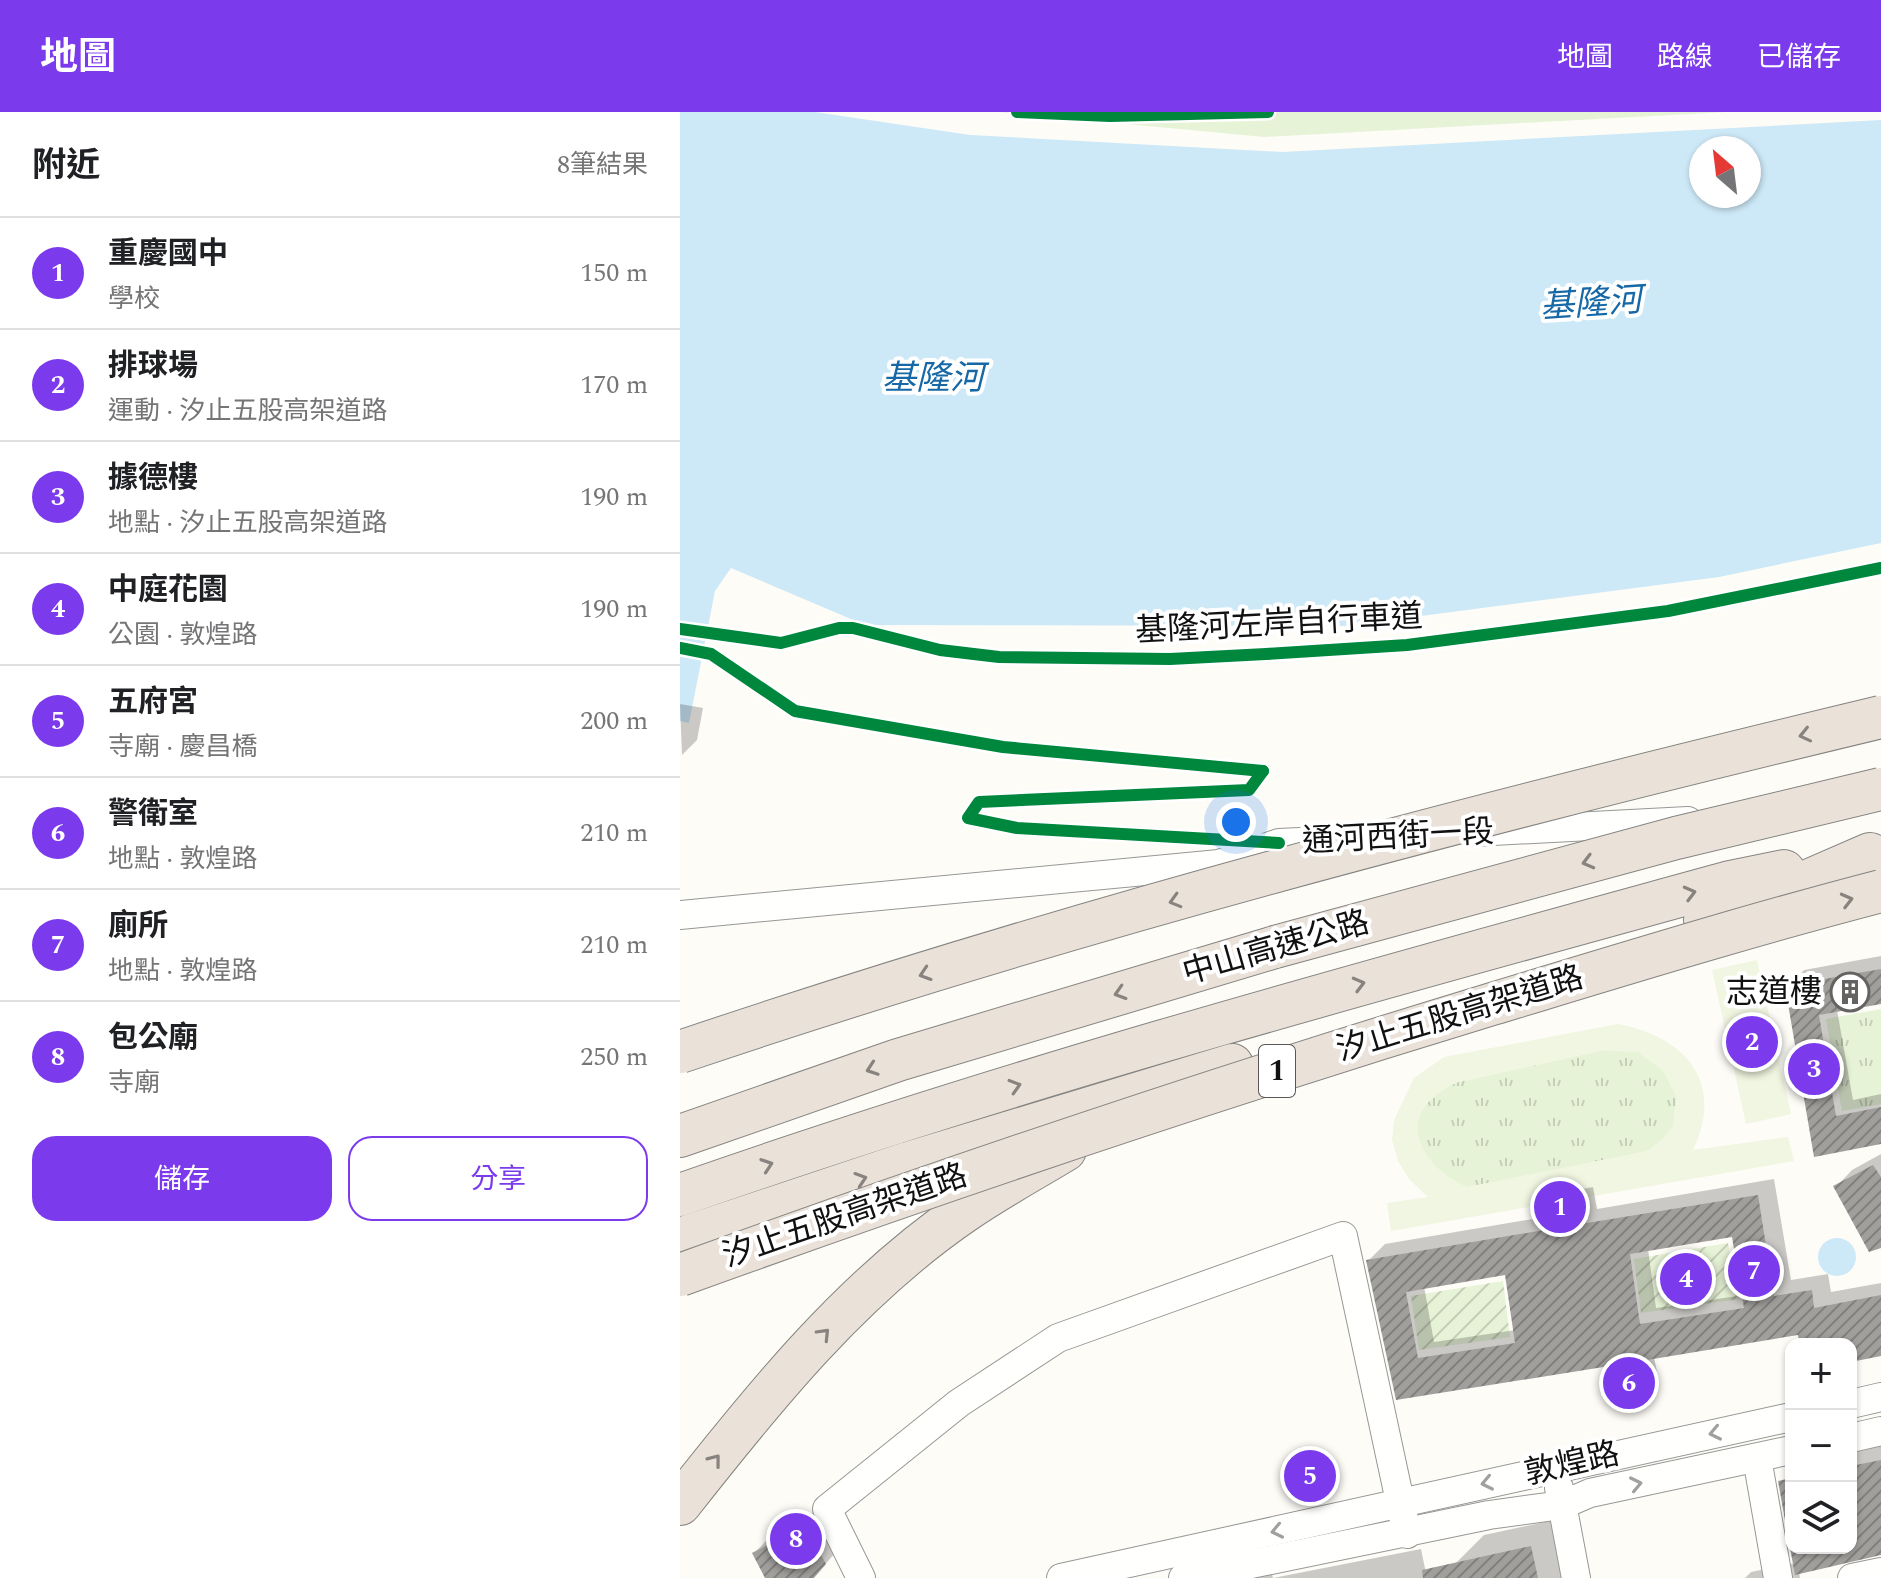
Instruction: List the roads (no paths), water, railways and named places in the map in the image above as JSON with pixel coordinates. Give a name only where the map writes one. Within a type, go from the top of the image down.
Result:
[{"type":"highway","points":[[680,1052],[980,957],[1342,854],[1881,717]]},
{"type":"highway","name":"中山高速公路","points":[[680,1136],[898,1060],[1275,947],[1676,838],[1881,789]]},
{"type":"highway","name":"中山高速公路","points":[[687,1193],[903,1120],[1284,1005],[1730,882],[1877,865]]},
{"type":"highway","name":"1","points":[[694,1234],[908,1163],[1877,865]]},
{"type":"highway","name":"汐止五股高架道路","points":[[680,1275],[914,1190],[1350,1048],[1755,924],[1877,865]]},
{"type":"highway","name":"1","points":[[680,1504],[760,1403],[860,1297],[964,1211],[1105,1125],[1214,1070]]},
{"type":"highway","points":[[680,1113],[800,1094]]},
{"type":"street","name":"通河西街一段","points":[[680,915],[1219,864],[1279,843],[1881,809]]},
{"type":"street","points":[[861,1578],[827,1509],[959,1403],[1058,1338],[1343,1236],[1407,1534]]},
{"type":"street","points":[[1857,1403],[1881,1397]]},
{"type":"street","name":"敦煌路","points":[[1061,1578],[1785,1418]]},
{"type":"street","points":[[1857,1437],[1881,1431]]},
{"type":"street","name":"敦煌路","points":[[1183,1578],[1489,1515],[1562,1505],[1590,1493],[1785,1451]]},
{"type":"street","points":[[1757,1458],[1778,1578]]},
{"type":"street","points":[[1556,1468],[1576,1578]]},
{"type":"street","points":[[1852,1578],[1881,1572]]},
{"type":"water","name":"基隆河","points":[[680,112],[815,112],[970,135],[1283,152],[1881,120],[1881,543],[1719,577],[1345,626],[865,625],[731,568],[715,591],[689,723],[680,721]]},
{"type":"water","points":[[1837,1238],[1850,1244],[1856,1257],[1850,1270],[1837,1276],[1824,1270],[1818,1257],[1824,1244]]},
{"type":"place","name":"志道樓","points":[[1850,992]]},
{"type":"place","name":"排球場","points":[[1752,1042]]},
{"type":"place","name":"據德樓","points":[[1814,1069]]},
{"type":"place","name":"重慶國中","points":[[1560,1207]]},
{"type":"place","name":"廁所","points":[[1754,1271]]},
{"type":"place","name":"中庭花園","points":[[1686,1279]]},
{"type":"place","name":"警衛室","points":[[1629,1383]]},
{"type":"place","name":"五府宮","points":[[1310,1476]]},
{"type":"place","name":"包公廟","points":[[796,1539]]}]
